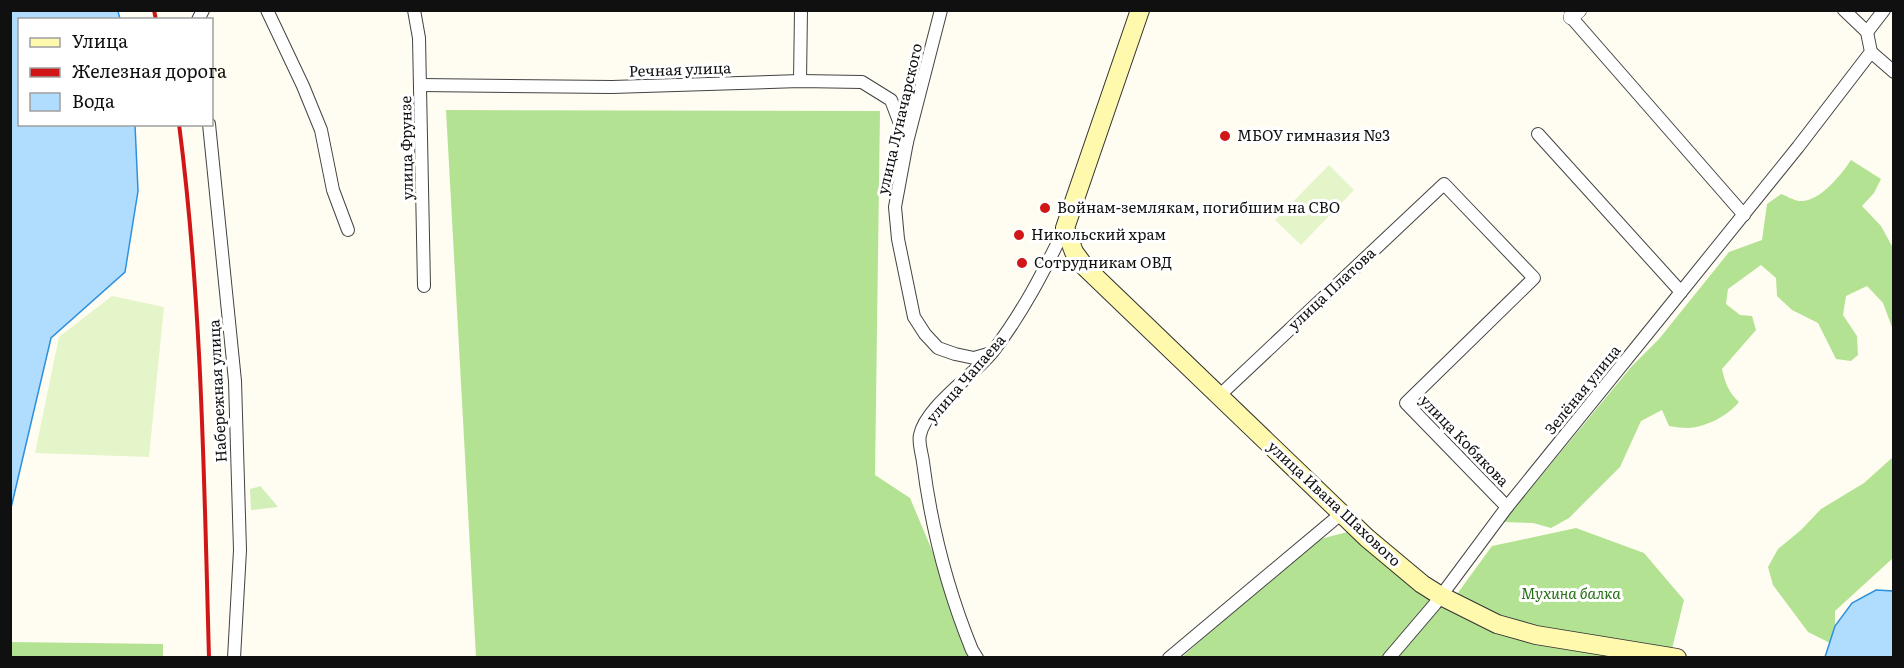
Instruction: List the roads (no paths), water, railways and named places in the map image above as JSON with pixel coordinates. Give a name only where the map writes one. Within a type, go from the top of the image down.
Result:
[{"type":"main road","name":"улица Чапаева","points":[[1065,228],[1140,10]]},
{"type":"main road","name":"улица Ивана Шахового","points":[[1065,228],[1074,252],[1085,267],[1401,568],[1441,596],[1497,624],[1536,635],[1677,657]]},
{"type":"street","points":[[267,10],[321,130],[333,190],[348,230]]},
{"type":"street","name":"улица Фрунзе","points":[[414,10],[419,38],[424,286]]},
{"type":"street","points":[[800,81],[801,10]]},
{"type":"street","name":"улица Луначарского","points":[[941,10],[907,142],[895,207],[898,239],[914,317],[938,348],[974,358],[992,352]]},
{"type":"street","points":[[1844,10],[1867,32],[1871,52],[1893,72]]},
{"type":"street","points":[[1867,32],[1884,10]]},
{"type":"street","points":[[1575,14],[1744,215]]},
{"type":"street","name":"Зелёная улица","points":[[1507,507],[1744,215],[1871,52]]},
{"type":"street","name":"Речная улица","points":[[420,85],[612,87],[800,81],[862,82],[891,100],[907,142]]},
{"type":"street","name":"Набережная улица","points":[[209,126],[235,381],[240,550],[234,657]]},
{"type":"street","points":[[1538,134],[1681,292]]},
{"type":"street","name":"улица Платова","points":[[1220,395],[1444,184]]},
{"type":"street","name":"улица Кобякова","points":[[1389,657],[1441,596],[1507,507],[1406,403],[1534,278],[1444,184]]},
{"type":"street","name":"улица Чапаева","points":[[977,657],[972,650],[952,597],[926,490],[920,435],[929,418],[992,352],[1018,317],[1065,228]]},
{"type":"street","points":[[1169,657],[1342,513]]},
{"type":"water","points":[[11,10],[118,11],[120,18],[18,18],[18,126],[135,126],[138,191],[125,272],[51,338],[11,508]]},
{"type":"water","points":[[1876,590],[1893,591],[1893,657],[1825,657],[1835,626],[1852,603]]},
{"type":"railway","points":[[154,10],[156,18]]},
{"type":"railway","points":[[179,126],[187,190],[197,324],[209,658]]},
{"type":"place","name":"МБОУ гимназия №3","points":[[1225,136]]},
{"type":"place","name":"Войнам-землякам, погибшим на СВО","points":[[1045,208]]},
{"type":"place","name":"Никольский храм","points":[[1019,235]]},
{"type":"place","name":"Сотрудникам ОВД","points":[[1022,263]]},
{"type":"park label","name":"Мухина балка","points":[[1571,594]]}]
